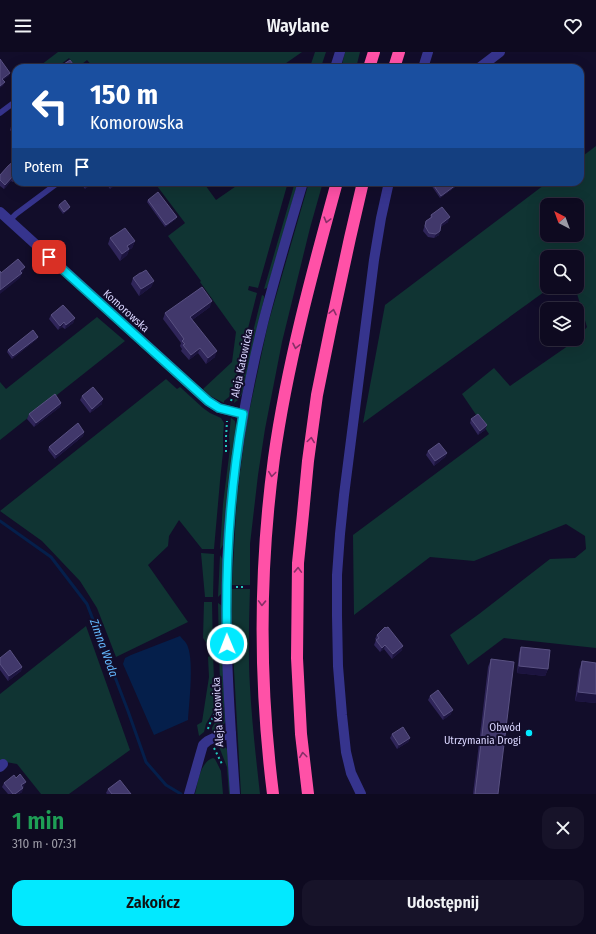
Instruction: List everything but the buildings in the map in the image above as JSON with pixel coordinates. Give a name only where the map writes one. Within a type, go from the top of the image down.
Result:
[{"type":"highway","points":[[370,64],[374,52]]},
{"type":"highway","points":[[395,64],[399,52]]},
{"type":"highway","points":[[273,794],[266,738],[262,619],[268,514],[274,458],[286,390],[302,317],[336,186]]},
{"type":"highway","points":[[308,794],[301,734],[297,658],[298,563],[308,461],[317,395],[330,326],[362,186]]},
{"type":"street","points":[[336,64],[340,52]]},
{"type":"street","points":[[424,64],[428,52]]},
{"type":"street","points":[[484,64],[500,52]]},
{"type":"street","name":"Aleja Katowicka","points":[[235,794],[227,644],[226,581],[232,496],[243,414],[263,324],[302,186]]},
{"type":"street","points":[[361,794],[351,773],[346,752],[337,640],[337,575],[344,495],[369,296],[381,218],[389,186]]},
{"type":"street","name":"Komorowska","points":[[0,212],[208,401],[219,408],[243,414]]},
{"type":"street","points":[[189,792],[203,745],[211,739],[231,734]]},
{"type":"lane","points":[[0,113],[12,104]]},
{"type":"lane","points":[[9,221],[54,186]]},
{"type":"path","points":[[236,587],[246,587]]},
{"type":"path","points":[[208,732],[208,727],[216,712],[218,702]]},
{"type":"path","points":[[213,744],[224,768]]},
{"type":"green space","points":[[58,52],[302,52],[285,64],[90,64],[87,60],[82,64],[74,64],[69,58],[61,64],[42,64]]},
{"type":"green space","points":[[315,52],[326,52],[322,64],[311,64]]},
{"type":"green space","points":[[345,52],[360,52],[357,64],[342,64]]},
{"type":"green space","points":[[596,146],[596,648],[504,638],[468,665],[450,635],[550,559],[575,558],[586,549],[585,536],[566,524],[474,561],[430,557],[354,615],[353,535],[489,434],[462,394],[494,368],[510,386],[568,346],[584,346],[584,330],[587,327],[584,317],[584,302],[580,302],[577,294],[584,294],[584,250],[540,250],[540,294],[541,294],[363,423],[385,305],[543,186],[584,186],[584,155]]},
{"type":"green space","points":[[157,186],[206,186],[216,200],[236,186],[287,186],[258,288],[249,286],[248,290],[257,293],[235,382],[229,397],[224,401],[224,403],[210,396],[203,389],[232,362],[236,332],[168,236],[185,223]]},
{"type":"green space","points":[[294,186],[297,186],[268,286],[264,289]]},
{"type":"green space","points":[[308,186],[322,186],[282,342],[265,429],[250,544],[250,585],[232,585],[237,495],[246,426],[268,324]]},
{"type":"green space","points":[[262,295],[264,296],[264,299],[242,394],[234,403],[241,381]]},
{"type":"green space","points":[[97,317],[125,341],[0,440],[0,382],[6,389]]},
{"type":"green space","points":[[166,379],[177,389],[180,387],[210,413],[221,418],[224,423],[223,452],[214,549],[202,549],[179,520],[169,536],[168,546],[148,565],[188,622],[116,657],[97,608],[80,581],[42,541],[0,511]]},
{"type":"green space","points":[[231,418],[235,421],[236,427],[228,485],[223,545],[220,550],[223,504],[230,448],[229,436]]},
{"type":"green space","points":[[201,553],[214,554],[213,597],[205,597]]},
{"type":"green space","points":[[220,555],[223,560],[221,594],[218,597]]},
{"type":"green space","points":[[231,589],[250,589],[249,675],[260,794],[241,794]]},
{"type":"green space","points":[[204,602],[212,602],[213,650],[208,650],[208,645],[203,638]]},
{"type":"green space","points":[[218,603],[222,608],[222,643],[219,648]]},
{"type":"green space","points":[[86,626],[130,750],[69,794],[41,794],[17,764],[0,761],[0,694]]},
{"type":"green space","points":[[213,654],[215,706],[206,724],[204,732],[199,736],[197,725],[202,722],[209,677],[208,657]]},
{"type":"green space","points":[[219,655],[223,659],[225,722],[220,729],[212,732],[212,728],[221,706]]},
{"type":"green space","points":[[218,744],[223,745],[227,749],[231,794],[229,794],[227,767]]},
{"type":"green space","points":[[213,758],[221,771],[223,794],[195,794],[202,768],[209,760]]},
{"type":"water","points":[[180,636],[189,649],[190,658],[191,680],[188,720],[154,735],[123,664],[125,658],[131,655]]},
{"type":"waterway","name":"Zimna Woda","points":[[0,521],[51,557],[87,604],[146,762],[166,785],[181,794]]},
{"type":"place","name":"Obwód Utrzymania Drogi","points":[[529,733]]},
{"type":"route","points":[[49,257],[208,401],[219,408],[243,414],[235,467],[228,552],[226,581],[227,644]]}]
